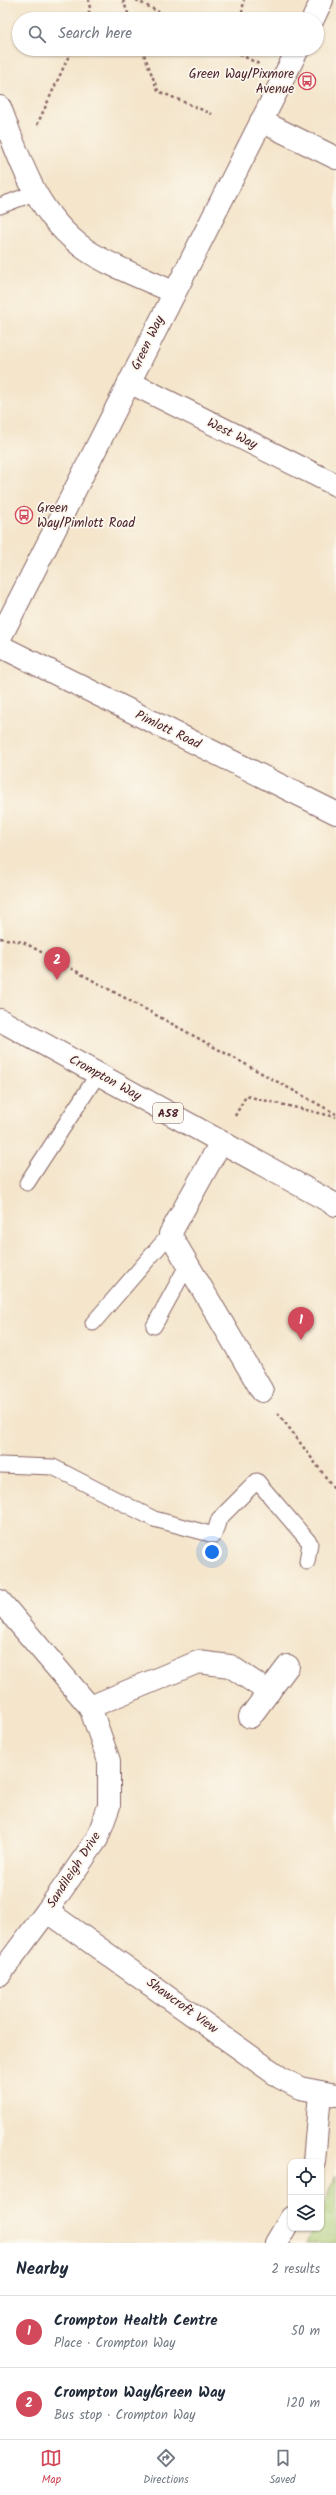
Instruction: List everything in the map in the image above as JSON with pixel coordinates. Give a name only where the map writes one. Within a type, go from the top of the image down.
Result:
[{"type":"main road","points":[[316,12],[322,0]]},
{"type":"main road","name":"Green Way","points":[[0,638],[173,292],[294,56]]},
{"type":"main road","points":[[0,107],[20,161],[34,193],[53,221],[86,250],[173,292]]},
{"type":"main road","points":[[261,121],[336,158]]},
{"type":"main road","name":"West Way","points":[[129,382],[336,485]]},
{"type":"main road","name":"Pimlott Road","points":[[0,646],[336,813]]},
{"type":"main road","name":"Crompton Way","points":[[0,1020],[336,1205]]},
{"type":"main road","points":[[221,1142],[170,1234],[262,1391]]},
{"type":"main road","name":"Sandileigh Drive","points":[[0,1601],[90,1707],[109,1761],[109,1806],[97,1839],[47,1911],[0,1974]]},
{"type":"main road","points":[[90,1707],[198,1662],[230,1666],[269,1692]]},
{"type":"main road","points":[[250,1717],[288,1666]]},
{"type":"main road","name":"Shawcroft View","points":[[47,1911],[281,2078],[300,2088],[328,2094],[315,2159]]},
{"type":"main road","points":[[276,2243],[288,2223]]},
{"type":"lane","points":[[0,206],[34,193]]},
{"type":"lane","points":[[27,1183],[98,1074]]},
{"type":"lane","points":[[93,1323],[170,1234]]},
{"type":"lane","points":[[154,1326],[188,1264]]},
{"type":"lane","points":[[0,1465],[53,1467],[154,1519],[214,1535],[219,1519],[257,1481],[310,1543],[307,1562]]},
{"type":"path","points":[[89,0],[89,12]]},
{"type":"path","points":[[123,0],[127,12]]},
{"type":"path","points":[[136,0],[159,12]]},
{"type":"path","points":[[243,12],[244,0]]},
{"type":"path","points":[[20,161],[69,56]]},
{"type":"path","points":[[145,56],[158,91],[212,114]]},
{"type":"path","points":[[244,56],[284,77]]},
{"type":"path","points":[[0,938],[23,942],[336,1114]]},
{"type":"path","points":[[221,1142],[246,1096],[336,1117]]},
{"type":"path","points":[[262,1391],[336,1491]]},
{"type":"green space","points":[[336,2175],[336,2243],[306,2243],[312,2231],[324,2231],[324,2207]]},
{"type":"place","name":"Green Way/Pixmore Avenue","points":[[307,81]]},
{"type":"place","name":"Green Way/Pimlott Road","points":[[24,515]]},
{"type":"place","name":"Crompton Way/Green Way","points":[[57,980]]},
{"type":"place","name":"Crompton Health Centre","points":[[301,1340]]}]
